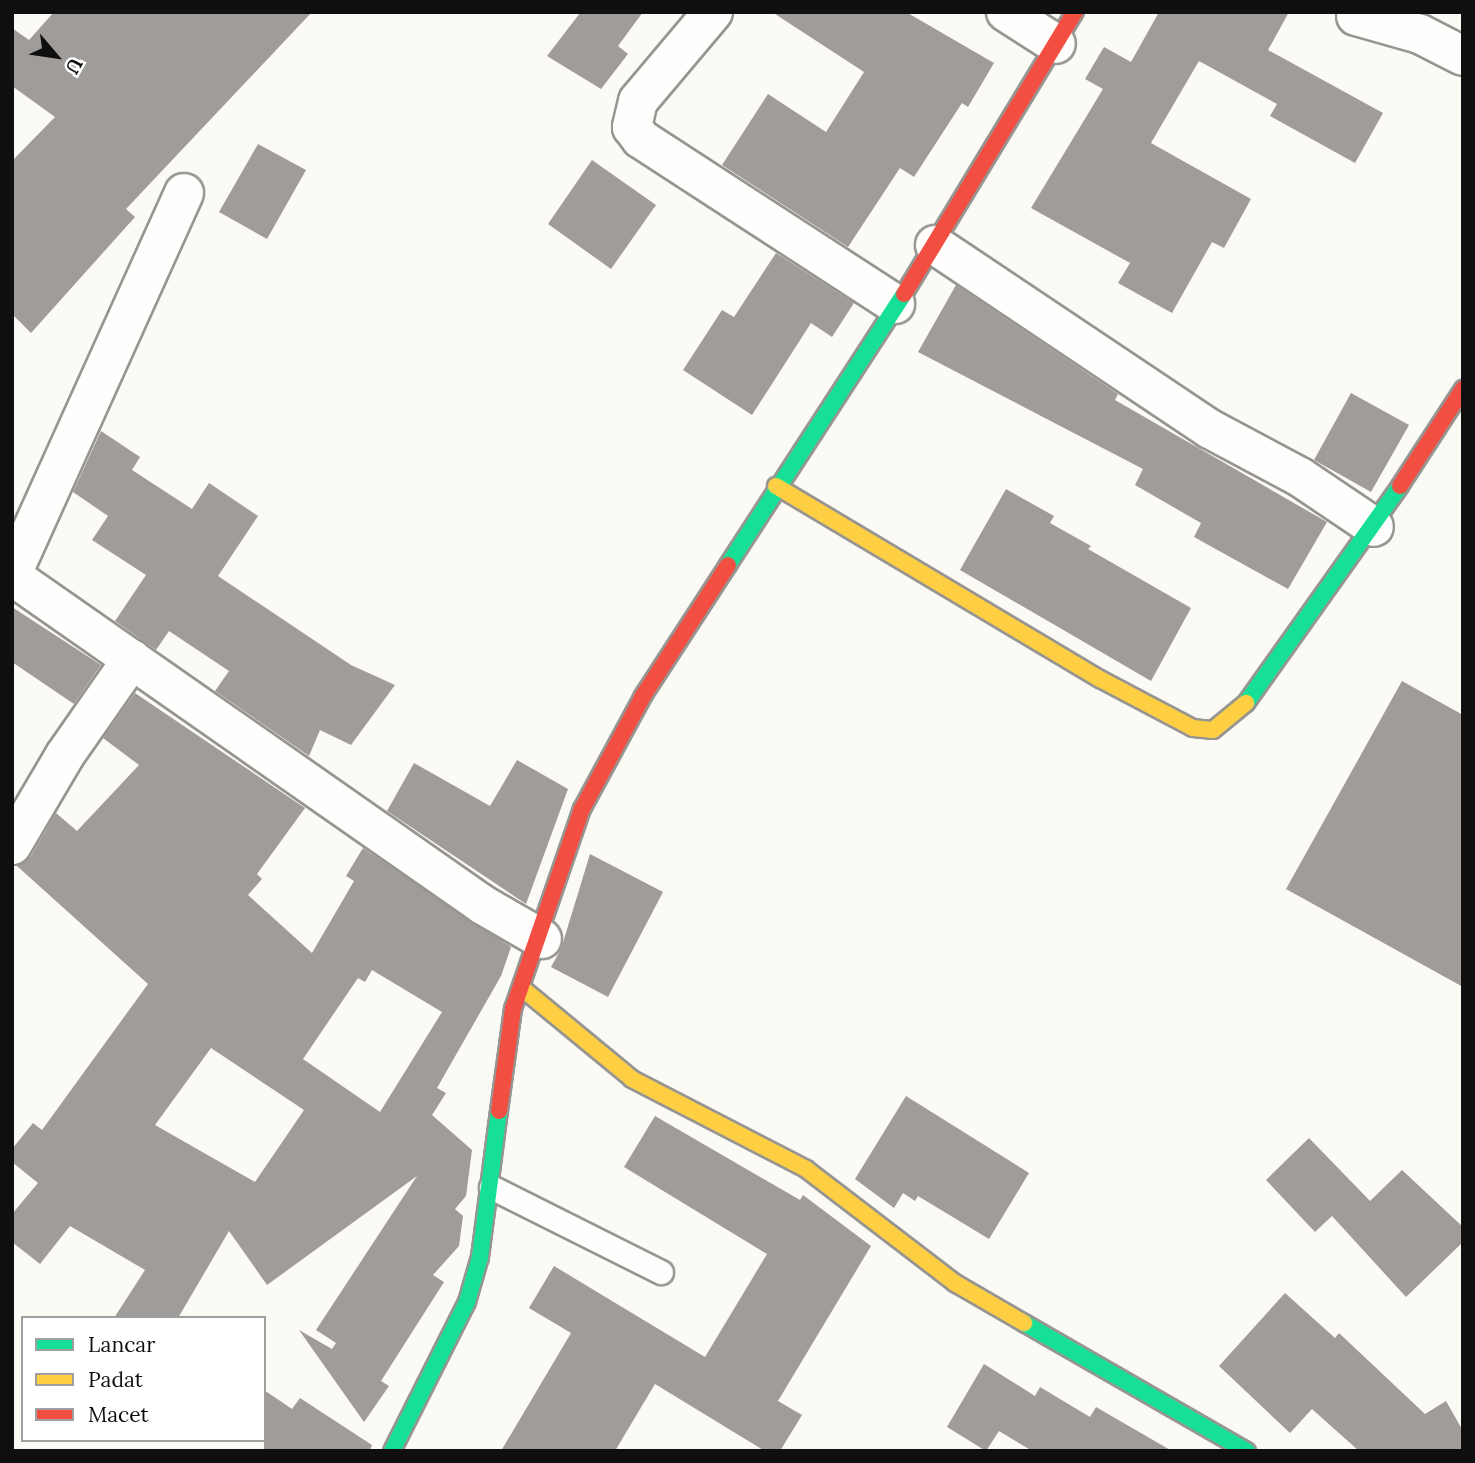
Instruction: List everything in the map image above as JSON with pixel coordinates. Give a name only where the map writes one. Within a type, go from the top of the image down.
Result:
[{"type":"street","points":[[712,12],[638,101],[632,127],[641,139],[895,304]]},
{"type":"street","points":[[392,1451],[467,1302],[491,1188],[513,1009],[542,939],[582,808],[643,696],[776,485],[935,245],[1066,28],[1006,12]]},
{"type":"street","points":[[1356,16],[1420,34],[1463,56]]},
{"type":"street","points":[[184,193],[12,575],[483,905],[542,939]]},
{"type":"street","points":[[935,245],[1210,429],[1300,477],[1374,527]]},
{"type":"street","points":[[776,485],[1100,679],[1193,728],[1213,730],[1251,699],[1374,527],[1463,388]]},
{"type":"street","points":[[12,845],[65,755],[132,659]]},
{"type":"street","points":[[523,989],[632,1079],[806,1169],[956,1283],[1247,1451]]},
{"type":"lane","points":[[491,1188],[661,1272]]},
{"type":"building","points":[[54,12],[312,12],[126,209],[135,217],[31,333],[12,314],[12,161],[55,117],[12,86],[12,28],[29,40]]},
{"type":"building","points":[[643,12],[618,46],[628,54],[601,89],[547,56],[580,13]]},
{"type":"building","points":[[772,12],[906,12],[994,63],[968,107],[962,103],[914,177],[900,168],[848,247],[722,165],[768,94],[826,132],[864,72]]},
{"type":"building","points":[[1159,12],[1289,12],[1268,50],[1383,113],[1355,163],[1270,116],[1277,104],[1199,61],[1151,143],[1251,199],[1224,248],[1212,242],[1172,313],[1118,283],[1130,263],[1031,208],[1103,89],[1085,79],[1104,47],[1131,62]]},
{"type":"building","points":[[258,144],[306,170],[267,239],[219,212]]},
{"type":"building","points":[[592,160],[656,205],[611,269],[548,224]]},
{"type":"building","points":[[776,253],[854,303],[832,337],[811,323],[752,415],[683,370],[722,310],[734,317]]},
{"type":"building","points":[[956,285],[1118,394],[1115,400],[1327,522],[1288,589],[1194,537],[1201,523],[1135,485],[1143,469],[918,352]]},
{"type":"building","points":[[1351,393],[1409,425],[1371,492],[1314,460]]},
{"type":"building","points":[[101,431],[140,457],[132,470],[192,509],[209,483],[258,516],[218,576],[351,665],[395,685],[351,745],[320,730],[309,756],[215,691],[229,671],[169,631],[156,650],[115,621],[146,575],[92,540],[108,516],[73,492]]},
{"type":"building","points":[[1006,489],[1054,516],[1050,523],[1091,546],[1088,549],[1191,608],[1151,681],[960,570]]},
{"type":"building","points":[[12,607],[101,665],[74,704],[12,662]]},
{"type":"building","points":[[1402,681],[1463,715],[1463,987],[1286,889]]},
{"type":"building","points":[[135,693],[305,808],[257,874],[262,879],[248,895],[312,953],[354,881],[346,876],[363,848],[511,947],[501,976],[437,1088],[446,1093],[432,1115],[472,1150],[466,1196],[455,1209],[463,1216],[459,1246],[433,1275],[444,1282],[381,1381],[389,1386],[364,1422],[299,1330],[332,1349],[336,1343],[316,1330],[417,1176],[267,1285],[229,1231],[179,1316],[115,1316],[145,1270],[70,1226],[40,1264],[12,1242],[12,1214],[38,1183],[12,1162],[12,1149],[33,1123],[42,1130],[148,984],[17,866],[31,856],[56,813],[77,831],[139,765],[103,738]],"holes":[[[372,970],[442,1012],[380,1112],[303,1059],[358,978],[365,982]],[[211,1048],[304,1110],[255,1182],[155,1125]]]},
{"type":"building","points":[[517,760],[568,789],[526,904],[387,811],[414,763],[490,806]]},
{"type":"building","points":[[590,854],[663,892],[608,997],[551,967],[561,949]]},
{"type":"building","points":[[906,1096],[1029,1173],[989,1239],[918,1196],[915,1201],[903,1193],[894,1208],[855,1179]]},
{"type":"building","points":[[655,1116],[800,1200],[803,1195],[871,1246],[778,1401],[802,1415],[780,1451],[765,1451],[655,1384],[615,1451],[501,1451],[571,1333],[529,1308],[554,1266],[705,1357],[767,1254],[624,1167]]},
{"type":"building","points":[[1309,1138],[1370,1201],[1402,1170],[1463,1227],[1463,1242],[1406,1297],[1332,1216],[1315,1232],[1266,1180]]},
{"type":"building","points":[[1285,1293],[1335,1338],[1339,1333],[1425,1414],[1446,1401],[1463,1431],[1463,1451],[1359,1451],[1312,1409],[1290,1433],[1219,1366]]},
{"type":"building","points":[[984,1364],[1035,1396],[1040,1387],[1090,1417],[1096,1407],[1172,1451],[1032,1451],[999,1431],[986,1451],[947,1427]]},
{"type":"building","points":[[266,1391],[292,1409],[300,1398],[372,1445],[370,1451],[264,1451]]},
{"type":"traffic: fast","points":[[728,565],[904,294]]},
{"type":"traffic: fast","points":[[1246,703],[1400,486]]},
{"type":"traffic: fast","points":[[392,1451],[467,1302],[480,1257],[499,1111]]},
{"type":"traffic: fast","points":[[1024,1323],[1247,1451]]},
{"type":"traffic: slow","points":[[776,486],[1100,679],[1193,728],[1213,730],[1246,703]]},
{"type":"traffic: slow","points":[[523,989],[632,1079],[806,1169],[955,1283],[1024,1323]]},
{"type":"traffic: jam","points":[[904,294],[1075,12]]},
{"type":"traffic: jam","points":[[1400,486],[1463,389]]},
{"type":"traffic: jam","points":[[499,1111],[513,1009],[582,809],[643,696],[728,565]]}]
